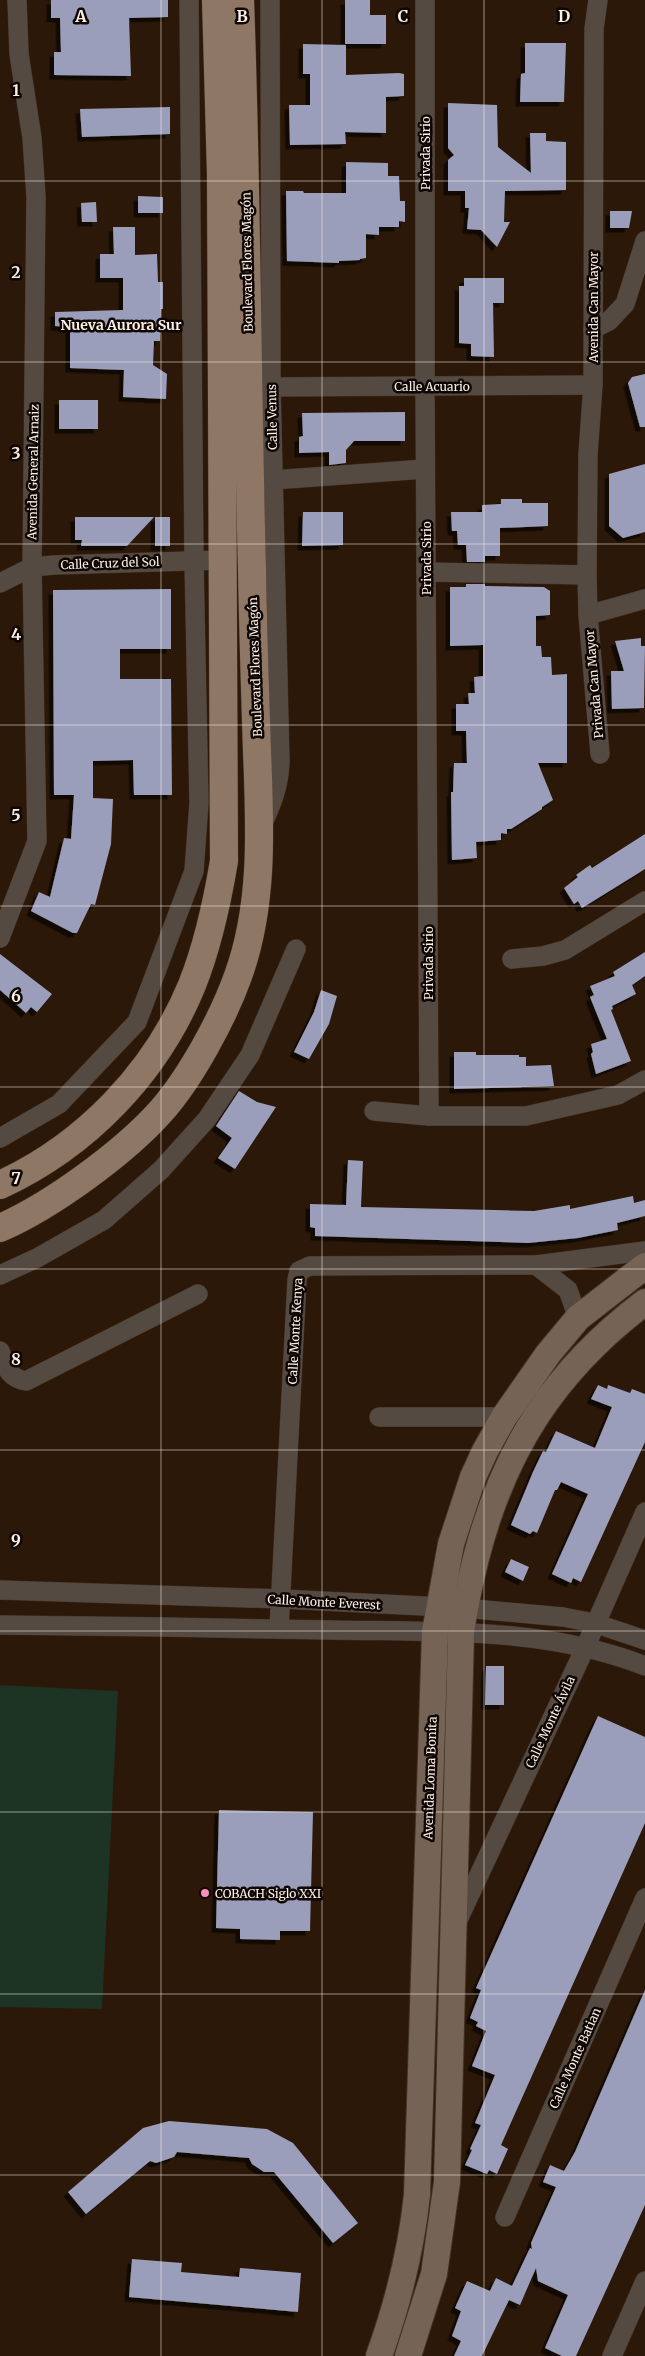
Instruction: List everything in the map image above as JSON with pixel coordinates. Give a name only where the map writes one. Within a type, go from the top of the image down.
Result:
[{"type":"main road","name":"Boulevard Flores Magón","points":[[0,1185],[27,1173],[82,1136],[130,1087],[163,1040],[192,986],[214,918],[224,860],[221,185],[216,0]]},
{"type":"main road","name":"Boulevard Flores Magón","points":[[0,1228],[64,1192],[122,1148],[162,1110],[195,1063],[238,977],[251,929],[258,879],[260,830],[252,559],[245,118],[240,0]]},
{"type":"main road","name":"Avenida Loma Bonita","points":[[379,2356],[396,2307],[413,2234],[416,2195],[436,1620],[451,1544],[465,1498],[485,1451],[504,1417],[548,1354],[578,1318],[645,1266]]},
{"type":"main road","points":[[408,2356],[434,2274],[447,2182],[462,1621],[486,1524],[512,1457],[527,1430],[557,1385],[593,1345],[645,1302]]},
{"type":"street","name":"Avenida General Arnaiz","points":[[0,938],[37,841],[32,567],[36,198],[32,138],[19,54],[17,0]]},
{"type":"street","points":[[0,1138],[59,1104],[137,1022],[194,871],[199,803],[194,561],[189,0]]},
{"type":"street","name":"Calle Venus","points":[[260,830],[274,800],[279,780],[280,762],[271,387],[270,0]]},
{"type":"street","name":"Privada Sirio","points":[[425,0],[425,469],[429,1116]]},
{"type":"street","name":"Avenida Can Mayor","points":[[588,615],[588,454],[593,385],[594,29],[598,0]]},
{"type":"street","points":[[593,329],[609,322],[625,304],[645,240]]},
{"type":"street","name":"Calle Acuario","points":[[271,387],[593,385]]},
{"type":"street","points":[[273,480],[425,469]]},
{"type":"street","name":"Calle Cruz del Sol","points":[[0,583],[32,567],[223,560]]},
{"type":"street","points":[[426,572],[587,575]]},
{"type":"street","points":[[588,615],[645,599]]},
{"type":"street","name":"Privada Can Mayor","points":[[588,615],[600,754]]},
{"type":"street","points":[[512,959],[543,956],[565,950],[645,901]]},
{"type":"street","points":[[0,1275],[37,1258],[104,1220],[167,1163],[207,1119],[250,1055],[296,949]]},
{"type":"street","points":[[374,1111],[429,1116],[526,1116],[618,1095],[645,1080]]},
{"type":"street","name":"Calle Monte Kenya","points":[[279,1630],[299,1271],[310,1266],[536,1266],[645,1251]]},
{"type":"street","points":[[536,1266],[568,1290],[578,1318]]},
{"type":"street","points":[[0,1351],[10,1374],[16,1379],[26,1381],[198,1294]]},
{"type":"street","points":[[379,1417],[504,1417]]},
{"type":"street","name":"Calle Monte Ávila","points":[[453,1930],[585,1648],[645,1512]]},
{"type":"street","name":"Calle Monte Everest","points":[[0,1590],[282,1599],[436,1620],[462,1621],[563,1617],[594,1624],[645,1640]]},
{"type":"street","name":"Calle Monte Everest","points":[[0,1625],[279,1630],[436,1620],[462,1621],[585,1648],[645,1666]]},
{"type":"street","name":"Calle Monte Batian","points":[[505,2217],[645,1898]]},
{"type":"street","points":[[612,2356],[645,2281]]},
{"type":"green space","points":[[0,1685],[118,1691],[102,2009],[0,2007]]},
{"type":"building","points":[[51,0],[168,0],[168,17],[129,18],[131,76],[54,75],[54,52],[61,52],[60,18],[51,18]]},
{"type":"building","points":[[345,0],[370,0],[370,15],[386,15],[386,44],[345,44]]},
{"type":"building","points":[[525,43],[566,43],[564,102],[520,102],[521,74],[525,73]]},
{"type":"building","points":[[303,44],[346,45],[346,75],[404,74],[404,96],[386,97],[386,133],[345,132],[346,144],[290,145],[289,105],[310,105],[310,74],[303,74]]},
{"type":"building","points":[[448,103],[497,105],[498,147],[531,173],[530,133],[546,133],[546,141],[566,142],[566,190],[505,191],[504,222],[510,222],[497,247],[481,230],[467,229],[469,208],[465,208],[465,191],[448,191],[448,160],[454,155],[448,148]]},
{"type":"building","points":[[170,107],[170,134],[82,137],[80,109]]},
{"type":"building","points":[[346,162],[388,163],[388,176],[399,176],[400,201],[405,201],[405,222],[399,221],[399,227],[379,227],[379,235],[366,234],[366,258],[360,260],[339,261],[339,263],[287,261],[286,191],[346,193]]},
{"type":"building","points":[[138,196],[163,197],[163,213],[138,213]]},
{"type":"building","points":[[96,202],[97,222],[82,222],[81,203]]},
{"type":"building","points":[[610,211],[632,211],[629,228],[610,228]]},
{"type":"building","points":[[113,227],[135,227],[135,255],[157,254],[158,282],[163,282],[163,309],[161,309],[160,341],[154,341],[153,365],[167,374],[166,399],[123,397],[124,370],[70,368],[70,327],[55,326],[55,312],[123,310],[123,278],[100,278],[100,254],[114,254]]},
{"type":"building","points":[[464,278],[504,278],[504,303],[493,303],[494,357],[471,356],[471,344],[459,343],[459,286],[464,286]]},
{"type":"building","points":[[645,374],[645,427],[640,427],[628,383],[632,377]]},
{"type":"building","points":[[59,400],[98,400],[98,429],[59,429]]},
{"type":"building","points":[[405,412],[405,441],[354,441],[346,450],[346,463],[329,465],[329,452],[299,453],[299,437],[303,436],[302,413]]},
{"type":"building","points":[[645,464],[645,532],[623,538],[609,526],[609,474]]},
{"type":"building","points":[[501,499],[522,499],[522,503],[548,503],[548,526],[500,528],[500,556],[485,556],[485,562],[467,562],[466,545],[458,545],[457,531],[452,531],[451,512],[482,512],[482,505],[501,504]]},
{"type":"building","points":[[303,512],[343,512],[343,545],[302,546]]},
{"type":"building","points":[[75,517],[154,517],[127,546],[81,546],[82,540],[75,540]]},
{"type":"building","points":[[155,517],[170,517],[170,546],[155,546]]},
{"type":"building","points":[[466,584],[544,587],[550,591],[550,615],[536,616],[536,646],[541,646],[542,657],[551,657],[552,675],[567,674],[567,763],[538,763],[553,800],[511,829],[507,829],[507,834],[501,833],[501,840],[476,842],[477,858],[452,860],[451,792],[453,792],[454,763],[467,763],[466,731],[456,731],[456,704],[469,704],[468,693],[475,693],[474,677],[483,676],[483,645],[450,646],[450,587],[466,587]]},
{"type":"building","points":[[171,589],[171,649],[120,649],[120,679],[171,679],[172,795],[134,795],[133,760],[93,761],[93,798],[113,799],[111,844],[95,905],[91,904],[77,933],[73,933],[31,911],[39,892],[50,897],[64,838],[71,839],[74,795],[54,795],[53,590]]},
{"type":"building","points":[[641,638],[641,646],[645,646],[644,708],[612,709],[611,671],[624,671],[615,641]]},
{"type":"building","points":[[645,834],[645,869],[582,908],[578,901],[574,904],[564,888],[578,877],[576,875],[590,865],[592,868]]},
{"type":"building","points":[[645,952],[645,976],[632,985],[636,994],[612,1006],[613,1009],[611,1010],[631,1061],[596,1074],[591,1054],[593,1052],[591,1044],[607,1039],[590,997],[594,995],[590,986],[615,976],[613,972]]},
{"type":"building","points":[[0,954],[52,994],[37,1012],[31,1007],[26,1013],[0,990]]},
{"type":"building","points":[[321,990],[337,996],[329,1024],[309,1059],[294,1052],[314,1012]]},
{"type":"building","points":[[454,1052],[476,1052],[476,1055],[519,1055],[519,1057],[526,1057],[526,1066],[551,1065],[554,1086],[454,1089]]},
{"type":"building","points":[[239,1091],[257,1102],[276,1107],[235,1169],[218,1158],[232,1138],[216,1126]]},
{"type":"building","points":[[348,1160],[363,1161],[361,1207],[534,1211],[570,1205],[570,1209],[633,1196],[634,1203],[645,1200],[645,1216],[617,1223],[618,1230],[578,1238],[528,1243],[315,1236],[315,1228],[310,1227],[310,1204],[346,1205]]},
{"type":"building","points":[[598,1385],[607,1389],[608,1385],[630,1393],[632,1389],[645,1394],[645,1442],[581,1582],[573,1578],[571,1583],[552,1574],[588,1494],[561,1482],[557,1490],[555,1490],[537,1533],[533,1531],[530,1534],[511,1525],[543,1451],[546,1452],[556,1431],[595,1448],[612,1407],[591,1399]]},
{"type":"building","points":[[511,1559],[529,1567],[523,1581],[505,1572]]},
{"type":"building","points":[[486,1666],[504,1666],[504,1705],[485,1705]]},
{"type":"building","points":[[598,1716],[645,1737],[645,1823],[501,2145],[508,2149],[497,2174],[489,2170],[487,2174],[465,2165],[481,2125],[475,2123],[495,2075],[472,2066],[486,2031],[476,2026],[478,2022],[470,2018],[481,1990],[476,1988]]},
{"type":"building","points":[[219,1810],[313,1812],[310,1931],[280,1931],[280,1940],[240,1939],[240,1929],[216,1928]]},
{"type":"building","points":[[645,1990],[645,2205],[576,2356],[562,2356],[545,2348],[568,2295],[538,2281],[536,2268],[520,2305],[509,2300],[482,2356],[454,2356],[461,2341],[452,2336],[461,2311],[455,2308],[467,2281],[490,2291],[496,2278],[512,2286],[530,2248],[532,2249],[531,2243],[556,2187],[543,2182],[550,2165],[564,2171],[575,2152]]},
{"type":"building","points":[[169,2121],[267,2129],[293,2143],[358,2223],[333,2243],[274,2172],[264,2172],[252,2164],[249,2158],[177,2152],[174,2157],[156,2163],[150,2161],[86,2214],[68,2192],[143,2128]]},
{"type":"building","points":[[132,2259],[182,2263],[181,2272],[239,2277],[240,2268],[301,2273],[298,2312],[129,2297]]},
{"type":"place","name":"COBACH Siglo XXI","points":[[205,1893]]},
{"type":"district","name":"Nueva Aurora Sur","points":[[121,325]]}]
